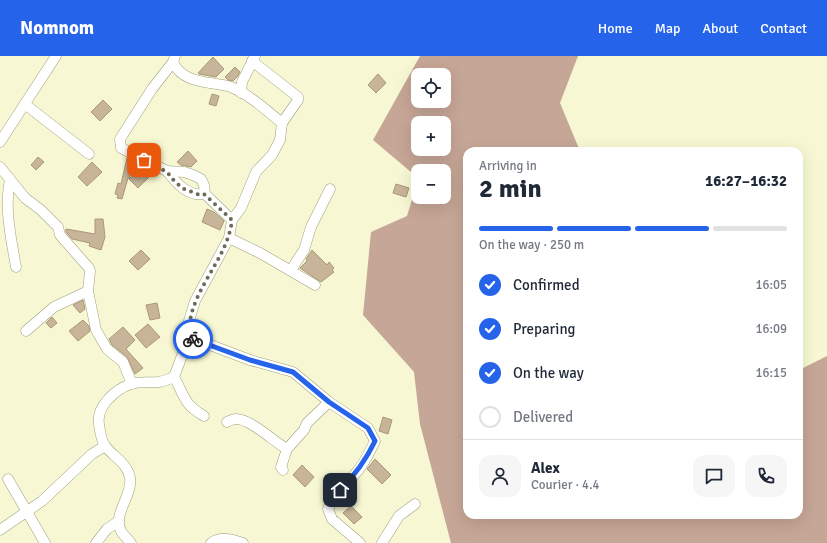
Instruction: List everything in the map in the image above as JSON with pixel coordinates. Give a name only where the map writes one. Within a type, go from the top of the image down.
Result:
[{"type":"street","points":[[0,142],[26,105],[55,56]]},
{"type":"street","points":[[204,416],[196,412],[184,400],[174,377],[189,337],[188,324],[195,301],[229,238],[232,220],[241,208],[256,172],[272,155],[280,140],[282,123],[298,100],[298,97],[254,58],[242,82],[241,93]]},
{"type":"street","points":[[174,59],[176,68],[202,83],[230,87],[241,93],[282,123]]},
{"type":"street","points":[[174,59],[152,89],[120,139],[119,144],[121,148],[167,172],[175,182],[184,189],[200,195],[204,194],[232,220]]},
{"type":"street","points":[[26,105],[89,154]]},
{"type":"street","points":[[0,167],[24,198],[41,210],[58,228],[60,235],[89,268],[88,291],[96,330],[107,349],[124,362],[132,384]]},
{"type":"street","points":[[167,172],[184,172],[201,179],[204,185],[204,194]]},
{"type":"street","points":[[10,178],[7,192],[9,226],[16,268]]},
{"type":"street","points":[[291,270],[304,250],[311,227],[330,189]]},
{"type":"street","points":[[229,238],[291,270],[315,285]]},
{"type":"street","points":[[26,331],[54,306],[88,291]]},
{"type":"street","points":[[189,337],[243,358],[293,372],[329,402],[368,428],[375,441],[359,469],[333,498],[328,509],[332,519],[360,543]]},
{"type":"street","points":[[131,543],[120,530],[119,521],[131,480],[129,472],[119,459],[105,446],[98,420],[101,411],[110,397],[132,384],[160,382],[174,377]]},
{"type":"street","points":[[283,470],[281,467],[281,462],[287,449],[304,430],[308,423],[329,402]]},
{"type":"street","points":[[227,422],[236,419],[250,425],[268,435],[278,445],[287,449]]},
{"type":"street","points":[[0,530],[42,501],[92,454],[105,446]]},
{"type":"street","points":[[8,479],[45,543]]},
{"type":"street","points":[[382,543],[399,516],[415,504]]},
{"type":"street","points":[[96,543],[108,529],[119,521]]},
{"type":"street","points":[[212,543],[218,538],[234,539],[243,543]]},
{"type":"shaded area","points":[[420,56],[578,56],[560,103],[578,147],[463,147],[463,519],[803,519],[803,368],[827,356],[827,543],[451,543],[420,424],[414,372],[363,315],[371,232],[407,216],[411,203],[451,204],[451,164],[411,164],[411,172],[373,140],[411,72],[411,108],[451,108],[451,68],[413,68]]},
{"type":"building","points":[[213,57],[224,69],[216,77],[199,74],[198,73]]},
{"type":"building","points":[[235,67],[240,72],[233,81],[228,80],[225,77]]},
{"type":"building","points":[[378,74],[386,83],[376,93],[368,85]]},
{"type":"building","points":[[212,94],[219,96],[216,106],[209,104]]},
{"type":"building","points":[[103,100],[112,109],[100,121],[91,112]]},
{"type":"building","points":[[188,151],[197,161],[191,167],[181,165],[177,162]]},
{"type":"building","points":[[38,157],[44,162],[36,170],[31,165]]},
{"type":"building","points":[[127,158],[133,161],[122,199],[117,198],[118,195],[115,194],[118,183],[121,184]]},
{"type":"building","points":[[92,162],[102,172],[87,186],[78,177]]},
{"type":"building","points":[[142,166],[151,175],[138,188],[129,179]]},
{"type":"building","points":[[396,184],[409,188],[406,197],[393,193]]},
{"type":"building","points":[[207,209],[214,212],[224,221],[220,230],[202,222]]},
{"type":"building","points":[[95,219],[103,219],[105,237],[101,250],[89,246],[90,243],[72,239],[66,232],[66,229],[95,234]]},
{"type":"building","points":[[141,250],[150,259],[138,270],[129,261]]},
{"type":"building","points":[[312,250],[327,265],[329,262],[334,268],[332,270],[334,272],[321,282],[300,268],[307,261],[306,259]]},
{"type":"building","points":[[83,300],[85,309],[80,313],[73,305]]},
{"type":"building","points":[[157,303],[160,318],[150,320],[146,305]]},
{"type":"building","points":[[52,317],[57,323],[51,328],[46,323]]},
{"type":"building","points":[[83,320],[89,326],[90,331],[78,341],[69,331]]},
{"type":"building","points":[[148,324],[160,337],[146,348],[135,335]]},
{"type":"building","points":[[123,327],[135,340],[126,349],[143,368],[135,374],[127,357],[112,345],[109,339]]},
{"type":"building","points":[[383,417],[392,420],[388,434],[379,431]]},
{"type":"building","points":[[375,459],[391,475],[382,484],[367,469]]},
{"type":"building","points":[[302,465],[314,477],[305,487],[293,475]]},
{"type":"building","points":[[351,506],[362,517],[354,524],[343,513]]},
{"type":"way so far","points":[[144,160],[167,172],[175,182],[184,189],[200,195],[204,194],[232,220],[229,238],[195,301],[190,315],[188,324],[189,337],[193,339]]},
{"type":"route","points":[[193,339],[250,360],[293,372],[329,402],[368,428],[375,441],[367,458],[356,474],[340,490]]}]
